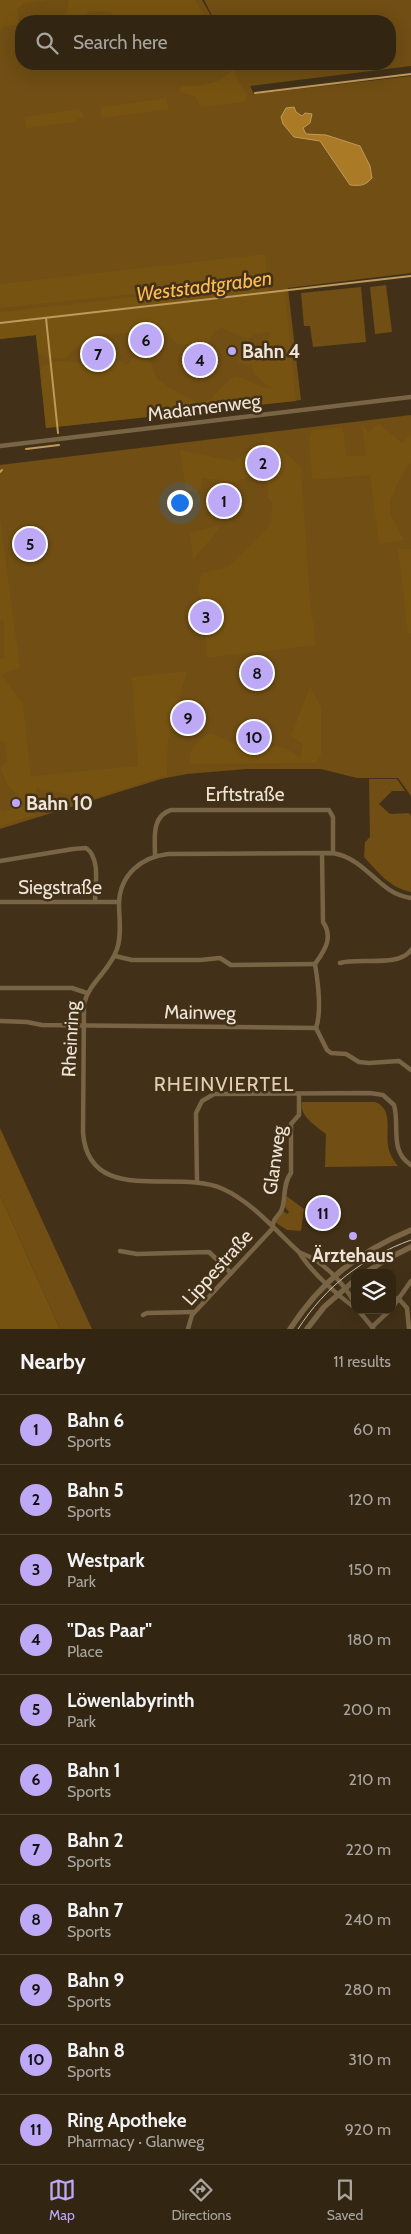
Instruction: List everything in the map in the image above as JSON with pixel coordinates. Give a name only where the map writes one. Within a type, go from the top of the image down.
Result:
[{"type":"street","name":"Madamenweg","points":[[0,446],[411,397]]},
{"type":"street","name":"Erftstraße","points":[[156,856],[155,832],[158,820],[160,815],[171,810],[329,810],[333,818],[333,853]]},
{"type":"street","points":[[0,861],[73,848],[86,848],[92,853],[95,862],[95,902]]},
{"type":"street","points":[[114,956],[132,960],[200,960],[220,958],[231,965],[315,964],[322,957],[329,938],[327,928],[323,922],[322,853]]},
{"type":"street","name":"Rheinring","points":[[351,1303],[328,1284],[305,1261],[299,1252],[273,1228],[232,1194],[214,1185],[197,1181],[127,1181],[109,1175],[93,1163],[86,1149],[83,1133],[83,1026],[87,993],[114,956],[119,940],[119,902],[129,874],[140,863],[156,856],[179,854],[333,853],[359,863],[389,891],[411,898]]},
{"type":"street","name":"Siegstraße","points":[[0,902],[119,902]]},
{"type":"street","points":[[340,963],[350,960],[394,960],[407,955],[411,950]]},
{"type":"street","points":[[315,964],[319,983],[319,1016],[316,1028],[327,1050],[331,1053],[346,1054],[359,1062],[399,1061],[411,1070]]},
{"type":"street","points":[[0,988],[72,988],[87,993]]},
{"type":"street","name":"Mainweg","points":[[0,1022],[83,1026],[316,1028]]},
{"type":"street","points":[[197,1181],[196,1112],[205,1098],[214,1094],[370,1094],[386,1097],[395,1108],[398,1149],[404,1159],[411,1165]]},
{"type":"street","name":"Glanweg","points":[[273,1228],[273,1220],[282,1210],[283,1192],[286,1187],[287,1178],[291,1173],[291,1124],[298,1115],[299,1094]]},
{"type":"street","name":"Lippestraße","points":[[188,1329],[194,1312],[273,1228]]},
{"type":"street","points":[[290,1329],[306,1306],[334,1277],[365,1252],[411,1230]]},
{"type":"street","points":[[370,1269],[387,1258],[411,1247]]},
{"type":"street","points":[[120,1251],[137,1254],[209,1252],[232,1273]]},
{"type":"street","name":"Rheinring","points":[[299,1252],[310,1256],[334,1277],[345,1288],[351,1299]]},
{"type":"street","points":[[396,1301],[411,1281]]},
{"type":"street","points":[[307,1329],[338,1293],[351,1283]]},
{"type":"street","points":[[398,1298],[407,1308],[409,1329]]},
{"type":"street","points":[[143,1315],[147,1313],[194,1312]]},
{"type":"street","points":[[361,1314],[373,1328],[386,1314]]},
{"type":"shaded area","points":[[0,0],[202,0],[211,15],[15,15],[15,70],[379,70],[250,86],[254,94],[411,76],[411,273],[288,288],[301,400],[46,428],[36,335],[0,339]]},
{"type":"shaded area","points":[[0,0],[48,0],[24,3],[18,9],[18,15],[15,15],[15,25],[5,26],[0,32]]},
{"type":"shaded area","points":[[69,0],[195,0],[204,15],[114,15],[110,12],[89,11],[86,15],[65,15]]},
{"type":"shaded area","points":[[204,0],[411,0],[411,66],[396,68],[396,15],[212,15]]},
{"type":"shaded area","points":[[233,70],[244,91],[247,93],[245,102],[200,107],[195,96],[178,92],[182,85],[196,86],[209,84],[221,79]]},
{"type":"shaded area","points":[[166,98],[169,109],[103,118],[100,114],[102,107]]},
{"type":"shaded area","points":[[294,107],[296,112],[302,116],[305,113],[312,114],[310,123],[303,128],[306,134],[326,135],[360,146],[370,166],[372,178],[362,185],[350,185],[320,141],[294,137],[283,124],[281,117],[286,108]]},
{"type":"shaded area","points":[[79,109],[84,115],[75,122],[26,128],[24,117]]},
{"type":"shaded area","points":[[265,254],[267,280],[0,308],[0,284]]},
{"type":"shaded area","points":[[268,282],[269,293],[285,292],[296,401],[46,428],[40,370],[50,363],[61,361],[86,364],[94,357],[119,360],[127,365],[132,358],[149,360],[157,378],[170,388],[196,402],[210,400],[234,376],[264,388],[272,388],[261,381],[253,372],[252,364],[246,365],[238,362],[239,356],[251,353],[267,342],[270,331],[254,335],[248,339],[221,328],[215,331],[205,348],[195,345],[177,344],[159,328],[137,333],[102,334],[93,342],[82,345],[65,357],[57,359],[38,353],[36,335],[0,339],[0,312]]},
{"type":"shaded area","points":[[386,285],[392,332],[375,334],[370,287]]},
{"type":"shaded area","points":[[361,287],[366,342],[313,347],[310,326],[304,326],[301,293]]},
{"type":"shaded area","points":[[411,415],[411,796],[398,778],[357,778],[321,769],[247,769],[187,774],[161,779],[0,829],[0,465]]},
{"type":"shaded area","points":[[362,424],[368,432],[379,424],[402,443],[411,434],[411,462],[400,478],[390,501],[391,515],[404,540],[379,544],[370,475],[312,480],[309,440],[312,430],[343,427],[346,456],[366,456]]},
{"type":"shaded area","points":[[264,437],[267,437],[301,467],[310,600],[316,645],[207,658],[204,609],[198,590],[201,573],[228,567],[271,524],[272,502],[268,498]]},
{"type":"shaded area","points":[[180,450],[234,461],[252,450],[260,462],[261,472],[235,482],[202,478],[201,487],[197,492],[186,492]]},
{"type":"shaded area","points":[[0,518],[20,668],[2,674],[23,704],[31,776],[138,766],[132,677],[187,671],[168,741],[167,775],[91,799],[36,788],[35,815],[0,826],[0,809],[4,812],[26,803],[7,785],[1,768],[7,760],[5,744],[0,740],[0,659],[4,658],[4,620],[0,619]]},
{"type":"shaded area","points":[[222,525],[193,560],[190,532]]},
{"type":"shaded area","points":[[398,549],[411,549],[411,633],[408,634]]},
{"type":"shaded area","points":[[310,686],[321,707],[321,755],[315,763],[191,764],[192,749],[211,733],[243,748],[275,746],[287,749],[300,758],[303,745],[291,736]]},
{"type":"shaded area","points":[[369,779],[397,779],[405,791],[392,791],[379,804],[390,814],[409,813],[411,816],[411,892],[391,883],[379,874],[364,857],[365,842],[370,837]]},
{"type":"shaded area","points":[[302,1102],[375,1102],[381,1105],[388,1120],[389,1151],[398,1166],[325,1167],[326,1134],[313,1124],[303,1112]]},
{"type":"shaded area","points":[[0,1128],[92,1329],[60,1329],[0,1195]]},
{"type":"shaded area","points":[[0,1195],[60,1329],[0,1329]]},
{"type":"shaded area","points":[[285,1195],[304,1209],[301,1231],[287,1230],[273,1221],[283,1211],[287,1214],[289,1212],[285,1207]]},
{"type":"waterway","points":[[255,93],[411,74]]},
{"type":"waterway","name":"Weststadtgraben","points":[[0,323],[411,276]]},
{"type":"waterway","points":[[46,318],[58,433]]},
{"type":"waterway","points":[[26,449],[59,445]]},
{"type":"tram line","points":[[298,1329],[321,1299],[347,1275],[377,1255],[411,1240]]},
{"type":"place","name":"Bahn 1","points":[[146,340]]},
{"type":"place","name":"Bahn 4","points":[[232,351]]},
{"type":"place","name":"Bahn 2","points":[[98,354]]},
{"type":"place","name":"\"Das Paar\"","points":[[200,360]]},
{"type":"place","name":"Bahn 5","points":[[263,463]]},
{"type":"place","name":"Bahn 6","points":[[224,501]]},
{"type":"place","name":"Löwenlabyrinth","points":[[30,544]]},
{"type":"place","name":"Westpark","points":[[206,617]]},
{"type":"place","name":"Bahn 7","points":[[257,673]]},
{"type":"place","name":"Bahn 9","points":[[188,718]]},
{"type":"place","name":"Bahn 8","points":[[254,737]]},
{"type":"place","name":"Bahn 10","points":[[16,803]]},
{"type":"place","name":"Ring Apotheke","points":[[323,1213]]},
{"type":"place","name":"Ärztehaus","points":[[353,1236]]},
{"type":"district","name":"RHEINVIERTEL","points":[[224,1084]]}]
